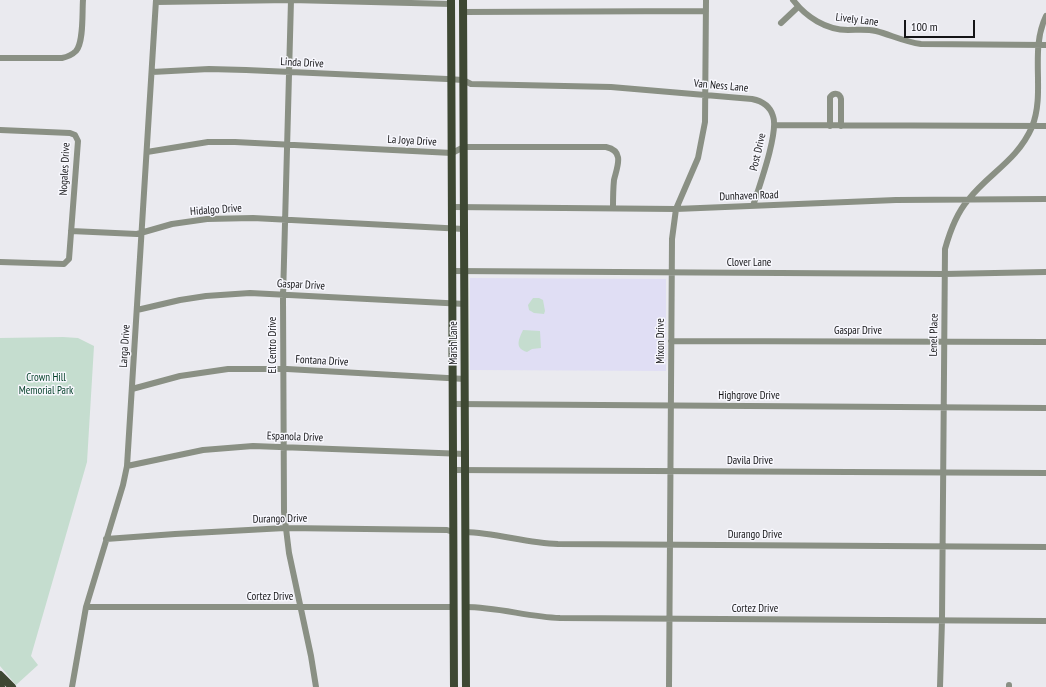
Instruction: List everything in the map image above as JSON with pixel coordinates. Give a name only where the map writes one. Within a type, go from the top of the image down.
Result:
[{"type":"main road","name":"Marsh Lane","points":[[463,0],[466,687]]},
{"type":"main road","name":"Marsh Lane","points":[[454,1],[452,24],[454,687]]},
{"type":"main road","points":[[452,24],[463,12],[454,1]]},
{"type":"main road","points":[[453,532],[465,532]]},
{"type":"main road","points":[[453,607],[466,607]]},
{"type":"main road","points":[[0,675],[12,687]]},
{"type":"street","points":[[0,58],[62,58],[70,56],[76,52],[81,31],[83,0]]},
{"type":"street","name":"El Centro Drive","points":[[291,0],[283,294],[283,447],[285,528],[316,687]]},
{"type":"street","name":"Mixon Drive","points":[[669,687],[672,234],[676,209],[698,158],[705,122],[706,0]]},
{"type":"street","name":"Lively Lane","points":[[793,0],[809,17],[832,28],[877,31],[908,42],[921,44],[1046,44]]},
{"type":"street","points":[[156,1],[454,1]]},
{"type":"street","name":"Larga Drive","points":[[72,687],[86,607],[123,485],[127,466],[156,1]]},
{"type":"street","points":[[781,23],[798,7]]},
{"type":"street","points":[[463,12],[706,11]]},
{"type":"street","name":"Lenel Place","points":[[940,687],[943,546],[945,249],[951,228],[969,198],[1017,152],[1032,126],[1036,114],[1039,87],[1039,44],[1042,24],[1046,16]]},
{"type":"street","name":"Linda Drive","points":[[152,72],[209,69],[452,79]]},
{"type":"street","name":"Van Ness Lane","points":[[452,79],[463,80],[470,84],[587,86],[706,95],[759,101],[770,110],[774,117],[774,125]]},
{"type":"street","points":[[830,126],[830,97],[833,94],[837,94],[841,99],[841,126]]},
{"type":"street","points":[[774,125],[1046,126]]},
{"type":"street","name":"Post Drive","points":[[754,206],[768,159],[774,125]]},
{"type":"street","name":"Nogales Drive","points":[[0,130],[70,133],[75,135],[78,141],[71,231]]},
{"type":"street","name":"La Joya Drive","points":[[147,152],[208,142],[286,144],[452,154],[464,147]]},
{"type":"street","points":[[464,147],[610,148],[618,155],[619,162],[613,192],[613,208]]},
{"type":"street","name":"Dunhaven Road","points":[[452,207],[676,209],[969,198],[1046,199]]},
{"type":"street","name":"Hidalgo Drive","points":[[71,231],[137,234],[172,224],[207,219],[253,218],[464,229]]},
{"type":"street","points":[[0,262],[64,264],[69,259],[71,231]]},
{"type":"street","name":"Clover Lane","points":[[452,271],[944,274],[1046,272]]},
{"type":"street","name":"Gaspar Drive","points":[[137,310],[180,300],[206,296],[250,293],[465,304]]},
{"type":"street","name":"Gaspar Drive","points":[[671,341],[1046,342]]},
{"type":"street","name":"Fontana Drive","points":[[132,389],[180,376],[228,369],[283,369],[465,379]]},
{"type":"street","name":"Highgrove Drive","points":[[453,404],[1046,408]]},
{"type":"street","name":"Espanola Drive","points":[[127,466],[204,450],[253,446],[465,454]]},
{"type":"street","name":"Davila Drive","points":[[453,470],[1046,472]]},
{"type":"street","name":"Durango Drive","points":[[106,539],[285,528],[446,530],[453,532]]},
{"type":"street","name":"Durango Drive","points":[[465,532],[501,535],[544,544],[1046,547]]},
{"type":"street","name":"Cortez Drive","points":[[86,607],[453,607]]},
{"type":"street","name":"Cortez Drive","points":[[466,607],[501,610],[545,618],[1046,620]]},
{"type":"shaded area","points":[[470,278],[666,279],[666,371],[470,370]]},
{"type":"green space","points":[[533,298],[543,300],[545,311],[544,314],[534,313],[529,310],[528,305]]},
{"type":"green space","points":[[523,330],[540,331],[541,348],[532,349],[527,352],[520,348],[520,337]]},
{"type":"green space","name":"Crown Hill Memorial Park","points":[[0,338],[78,338],[94,346],[87,462],[31,656],[38,665],[16,685],[0,666]]}]
